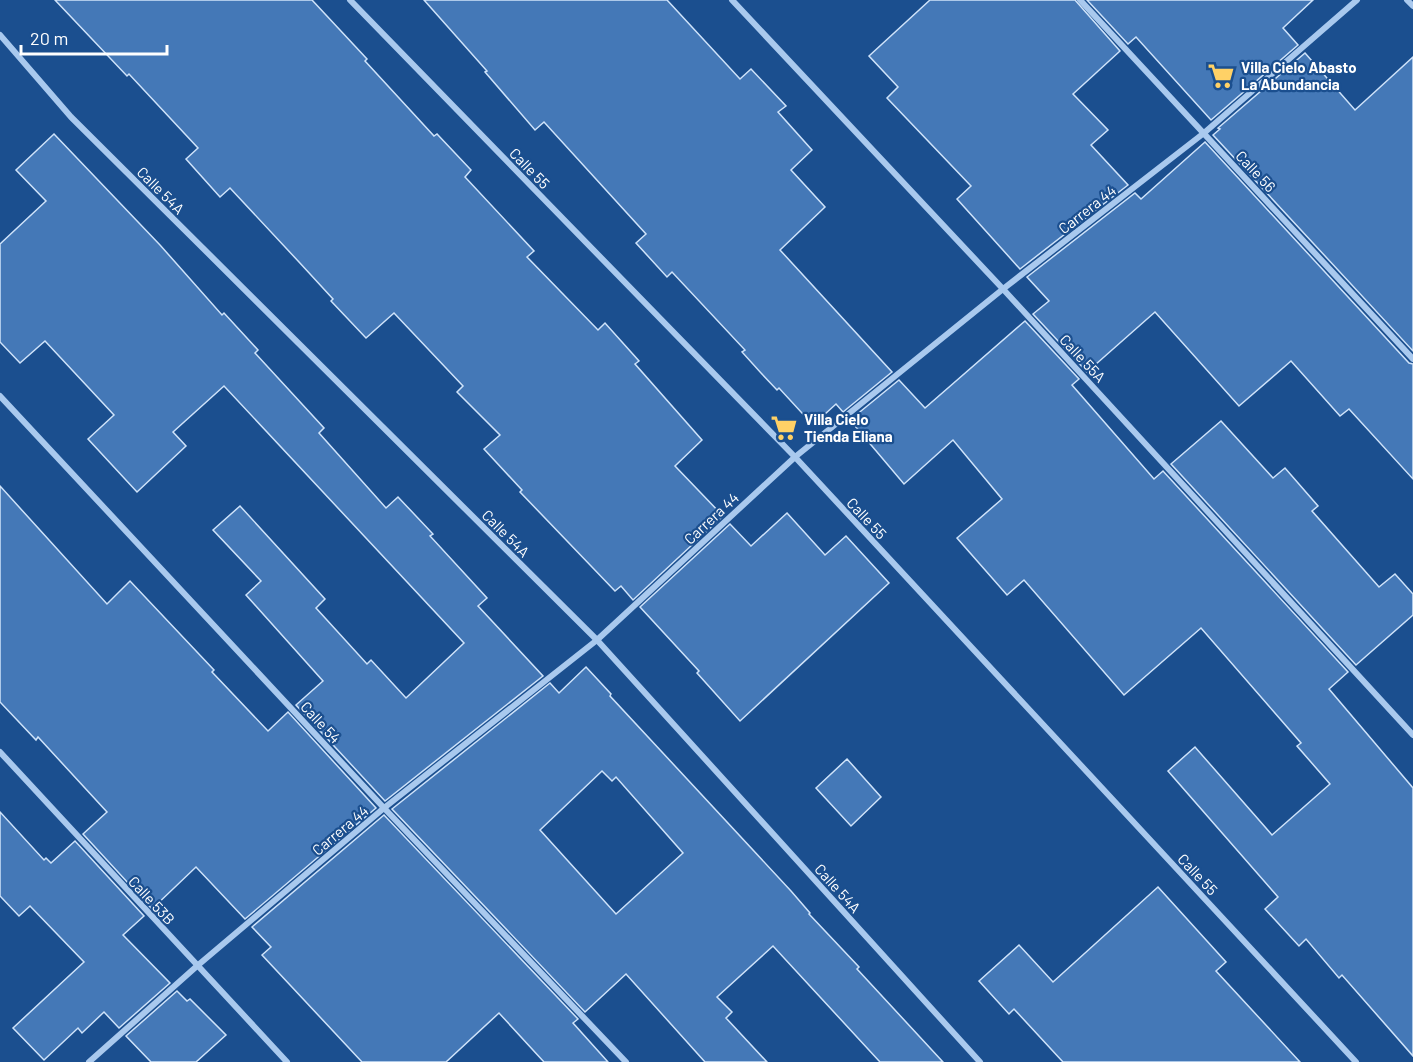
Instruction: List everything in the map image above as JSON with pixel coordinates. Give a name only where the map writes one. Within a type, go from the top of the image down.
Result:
[{"type":"street","name":"Calle 55","points":[[350,0],[795,457],[1356,1062]]},
{"type":"street","name":"Calle 55A","points":[[732,0],[1003,289],[1413,735]]},
{"type":"street","name":"Calle 56","points":[[1080,0],[1413,359]]},
{"type":"street","name":"Carrera 44","points":[[89,1062],[197,966],[384,808],[597,640],[795,457],[1003,289],[1204,133],[1357,0]]},
{"type":"street","points":[[1407,0],[1413,6]]},
{"type":"street","name":"Calle 54A","points":[[0,35],[71,117],[597,640],[980,1062]]},
{"type":"street","name":"Calle 54","points":[[0,396],[384,808],[627,1062]]},
{"type":"street","name":"Calle 53B","points":[[0,752],[287,1062]]},
{"type":"building","points":[[55,0],[312,0],[434,136],[437,134],[471,170],[465,177],[534,251],[527,257],[598,330],[605,323],[639,361],[635,364],[702,440],[675,466],[723,516],[633,600],[621,586],[615,591],[520,492],[522,490],[484,449],[500,435],[457,392],[463,386],[394,313],[366,338],[230,188],[220,197],[186,159],[198,148]]},
{"type":"building","points":[[424,0],[667,0],[740,79],[751,69],[786,106],[778,112],[812,150],[791,170],[825,207],[780,250],[892,372],[843,412],[836,404],[813,425],[779,388],[777,390],[761,373],[742,352],[745,350],[672,272],[667,277],[636,243],[646,234],[544,122],[535,130],[485,72],[487,71]]},
{"type":"building","points":[[930,0],[1075,0],[1120,51],[1073,94],[1108,130],[1091,145],[1128,185],[1020,269],[957,199],[971,186],[887,98],[898,87],[869,56]]},
{"type":"building","points":[[1087,0],[1313,0],[1283,28],[1298,45],[1211,120],[1136,37],[1128,44]]},
{"type":"building","points":[[1305,53],[1355,110],[1413,57],[1413,351],[1213,135],[1220,129],[1218,128]]},
{"type":"building","points":[[54,134],[160,245],[222,315],[224,313],[258,350],[255,353],[324,428],[319,433],[386,508],[398,497],[433,534],[430,536],[487,598],[478,606],[543,676],[385,801],[296,705],[323,681],[246,595],[261,581],[213,530],[240,506],[325,599],[316,608],[367,664],[371,660],[406,698],[464,643],[224,386],[173,432],[186,446],[137,492],[88,439],[114,415],[45,341],[20,363],[0,342],[0,244],[46,201],[16,170]]},
{"type":"building","points":[[1205,142],[1409,363],[1413,364],[1413,479],[1349,409],[1340,416],[1291,361],[1239,406],[1155,312],[1087,372],[1033,314],[1049,301],[1027,277],[1135,193],[1141,199]]},
{"type":"building","points":[[1025,321],[1079,379],[1072,385],[1154,479],[1163,471],[1348,672],[1329,689],[1413,788],[1413,1056],[1342,975],[1339,978],[1306,939],[1299,946],[1265,909],[1278,897],[1168,771],[1195,747],[1272,835],[1330,784],[1297,746],[1301,743],[1201,628],[1124,695],[1024,580],[1007,595],[957,538],[1002,499],[953,440],[904,484],[850,420],[899,380],[925,408]]},
{"type":"building","points":[[1221,421],[1273,478],[1285,468],[1318,506],[1312,511],[1379,587],[1395,574],[1413,594],[1413,615],[1356,665],[1171,464]]},
{"type":"building","points":[[0,486],[107,604],[130,581],[268,731],[288,712],[376,808],[245,919],[196,867],[152,909],[83,834],[107,812],[38,737],[36,740],[0,702]]},
{"type":"building","points":[[787,513],[825,555],[846,536],[889,583],[740,721],[697,673],[699,671],[640,607],[730,524],[751,546]]},
{"type":"building","points":[[586,667],[611,694],[610,696],[791,891],[809,914],[859,967],[857,969],[943,1062],[880,1062],[773,946],[717,997],[732,1012],[726,1018],[767,1062],[705,1062],[626,974],[585,1012],[392,809],[550,683],[559,693]],"holes":[[[602,771],[612,781],[616,777],[683,853],[616,914],[540,830]]]},
{"type":"building","points":[[847,759],[881,797],[851,826],[816,788]]},
{"type":"building","points":[[0,812],[44,860],[46,858],[51,863],[75,841],[144,916],[123,935],[170,983],[119,1028],[104,1012],[82,1033],[78,1028],[44,1060],[13,1028],[84,962],[30,906],[19,916],[0,896]]},
{"type":"building","points":[[384,815],[578,1019],[573,1023],[608,1062],[544,1062],[499,1013],[446,1062],[362,1062],[262,955],[271,947],[252,927]]},
{"type":"building","points":[[1158,887],[1226,962],[1216,971],[1300,1062],[1063,1062],[1014,1009],[1009,1014],[979,981],[1019,945],[1053,982]]},
{"type":"building","points":[[177,991],[187,1001],[190,999],[226,1035],[196,1062],[151,1062],[126,1036]]},
{"type":"place","name":"Villa Cielo Abasto La Abundancia","points":[[1221,76]]},
{"type":"place","name":"Villa Cielo Tienda Eliana","points":[[784,428]]}]
